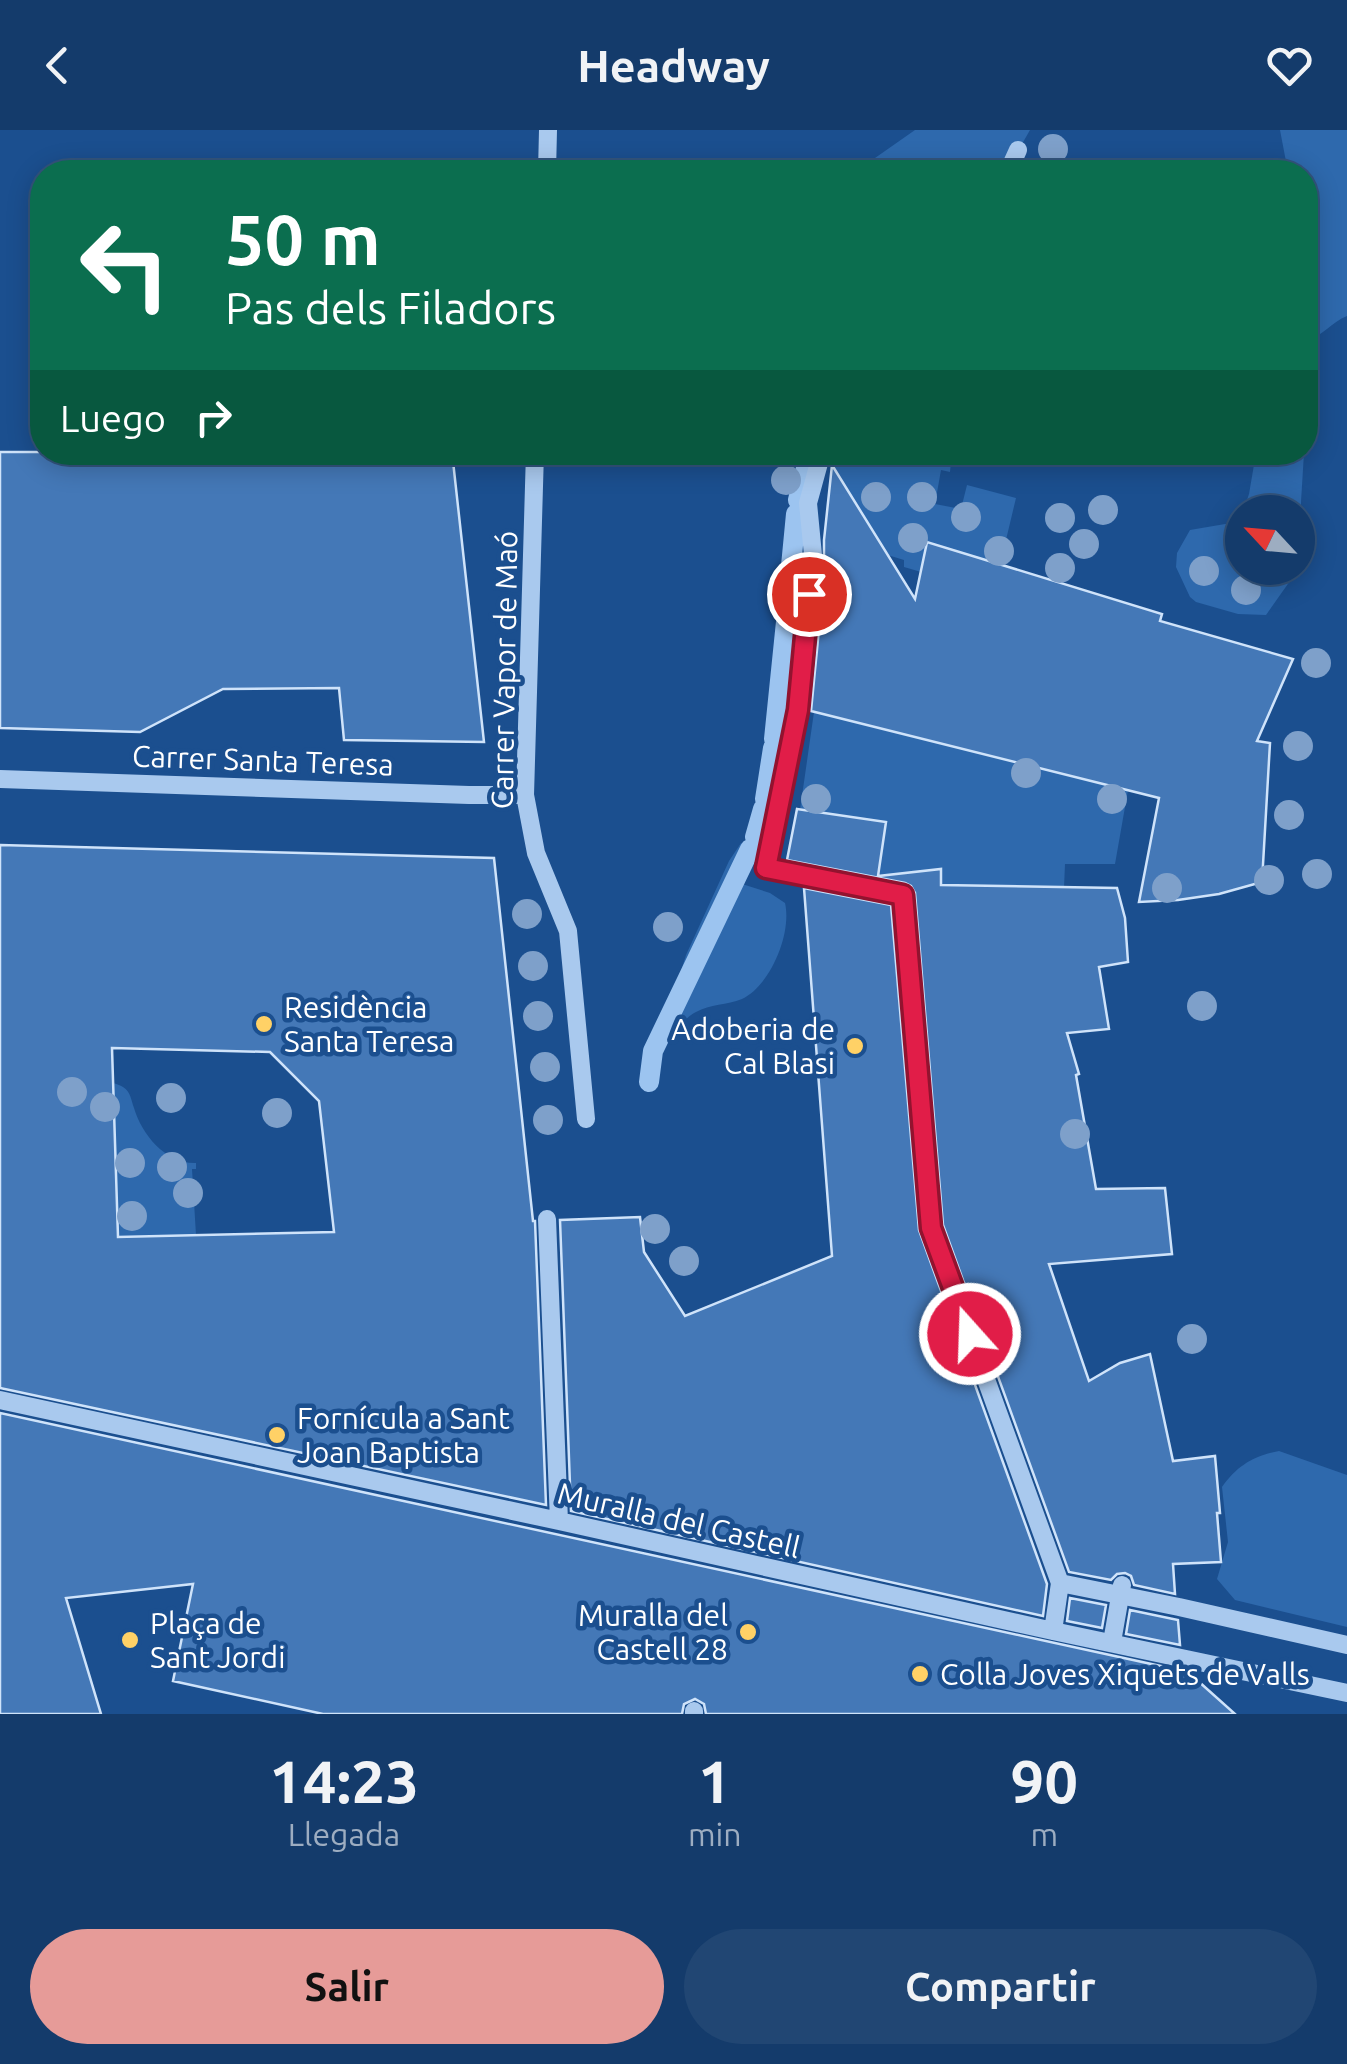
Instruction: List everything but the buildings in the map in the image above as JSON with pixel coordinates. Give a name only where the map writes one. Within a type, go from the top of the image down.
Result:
[{"type":"lane","points":[[547,160],[548,130]]},
{"type":"lane","points":[[1013,160],[1018,150]]},
{"type":"lane","name":"Carrer Vapor de Maó","points":[[535,465],[524,795],[536,853],[568,931],[586,1119]]},
{"type":"lane","points":[[818,465],[808,503],[813,554],[798,710],[766,868],[903,895],[931,1228],[1060,1583],[1054,1631]]},
{"type":"lane","name":"Carrer Santa Teresa","points":[[0,779],[524,795]]},
{"type":"lane","points":[[547,1219],[559,1521]]},
{"type":"lane","name":"Muralla del Castell","points":[[0,1400],[1347,1693]]},
{"type":"lane","points":[[1060,1583],[1121,1590],[1347,1645]]},
{"type":"lane","points":[[1112,1642],[1121,1590]]},
{"type":"shaded area","points":[[915,130],[1030,130],[1011,160],[872,160]]},
{"type":"shaded area","points":[[1280,130],[1347,130],[1347,316],[1318,335],[1318,160],[1286,160]]},
{"type":"shaded area","points":[[834,465],[951,465],[950,472],[941,470],[935,504],[961,509],[967,485],[1016,498],[1000,565],[976,588],[904,567],[904,560],[868,549],[840,499],[844,485],[832,472]]},
{"type":"shaded area","points":[[1254,465],[1303,465],[1301,495],[1249,495]]},
{"type":"shaded area","points":[[1225,524],[1225,585],[1287,585],[1266,615],[1238,614],[1190,597],[1176,567],[1177,553],[1190,530]]},
{"type":"shaded area","points":[[814,712],[1128,790],[1115,864],[1065,864],[1064,888],[941,885],[878,876],[800,810]]},
{"type":"shaded area","points":[[741,843],[747,844],[739,883],[770,893],[785,903],[785,929],[777,957],[762,982],[742,999],[701,1009],[670,1029],[664,1016],[686,955]]},
{"type":"shaded area","points":[[76,1078],[123,1087],[143,1128],[157,1146],[175,1159],[196,1163],[196,1169],[192,1169],[196,1235],[118,1238]]},
{"type":"shaded area","points":[[1279,1451],[1347,1475],[1347,1627],[1235,1600],[1217,1579],[1228,1542],[1222,1487],[1246,1463]]},
{"type":"waterway","points":[[798,500],[807,465]]},
{"type":"waterway","points":[[791,566],[796,514]]},
{"type":"waterway","points":[[774,739],[791,573]]},
{"type":"waterway","points":[[765,799],[773,748]]},
{"type":"waterway","points":[[755,837],[763,809]]},
{"type":"waterway","points":[[649,1082],[653,1051],[750,849]]},
{"type":"place","name":"Residència Santa Teresa","points":[[264,1024]]},
{"type":"place","name":"Adoberia de Cal Blasi","points":[[855,1046]]},
{"type":"place","name":"Fornícula a Sant Joan Baptista","points":[[277,1435]]},
{"type":"place","name":"Muralla del Castell 28","points":[[748,1632]]},
{"type":"place","name":"Plaça de Sant Jordi","points":[[130,1640]]},
{"type":"place","name":"Colla Joves Xiquets de Valls","points":[[920,1674]]},
{"type":"route","points":[[809,594],[798,710],[766,868],[903,895],[931,1228],[970,1334]]}]
